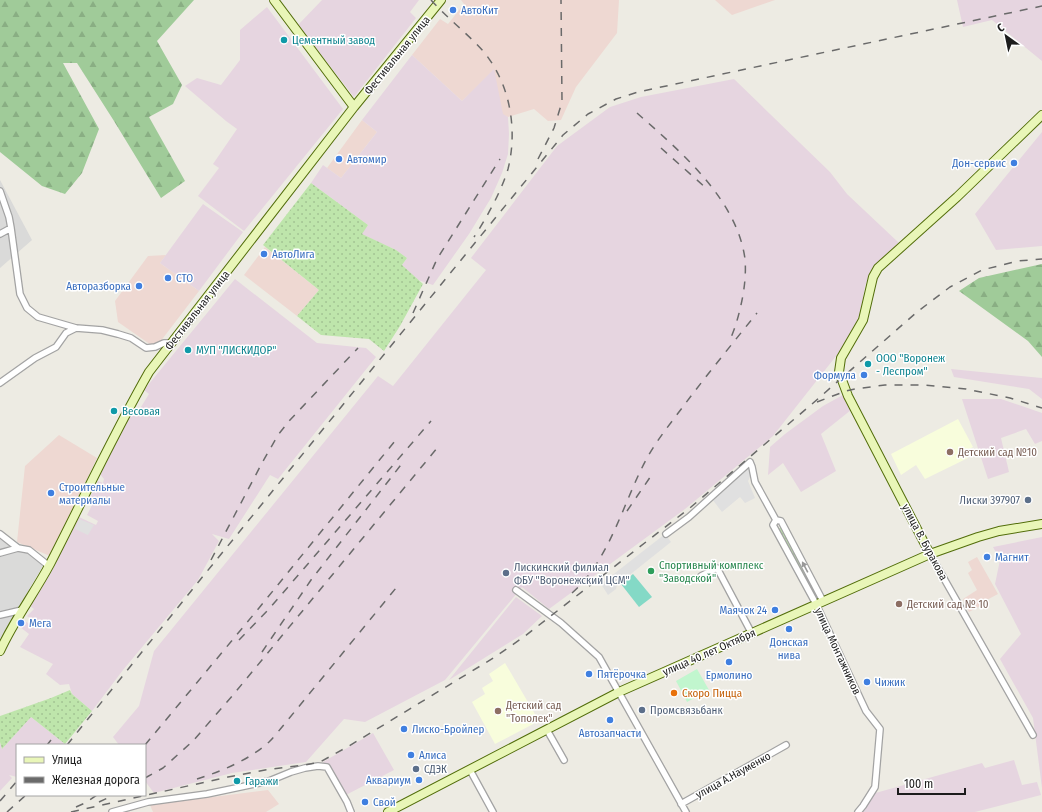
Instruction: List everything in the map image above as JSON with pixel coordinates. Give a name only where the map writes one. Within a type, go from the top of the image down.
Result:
[{"type":"main road","points":[[274,0],[354,107]]},
{"type":"main road","name":"Фестивальная улица","points":[[0,651],[7,634],[49,566],[128,408],[149,372],[354,107],[441,0]]},
{"type":"main road","name":"улица В. Буракова","points":[[930,554],[854,411],[839,372],[841,358],[863,320],[875,273],[881,265],[957,198],[1042,116]]},
{"type":"main road","name":"улица 40 лет Октября","points":[[388,812],[619,692],[751,632],[930,554],[970,539],[999,531],[1042,524]]},
{"type":"street","points":[[0,191],[9,217],[20,294],[27,308],[38,317],[76,328],[102,330],[118,334],[131,338],[146,348],[155,347],[164,343],[171,343]]},
{"type":"street","points":[[0,234],[11,228]]},
{"type":"street","points":[[0,383],[35,358],[56,347],[66,333],[76,328]]},
{"type":"street","name":"улица Монтажников","points":[[666,534],[689,517],[750,462],[755,482],[776,520],[781,521],[819,603],[866,711],[880,729],[875,787],[863,806]]},
{"type":"street","points":[[0,534],[18,548]]},
{"type":"street","points":[[0,553],[18,548],[29,550],[49,566]]},
{"type":"street","name":"улица В. Буракова","points":[[930,554],[1033,735]]},
{"type":"street","points":[[701,576],[716,568],[751,632]]},
{"type":"street","points":[[516,590],[561,623],[599,657],[686,812]]},
{"type":"street","points":[[0,614],[22,610]]},
{"type":"street","points":[[547,730],[564,760]]},
{"type":"street","name":"улица А.Науменко","points":[[681,804],[786,745]]},
{"type":"street","points":[[112,812],[148,802],[207,794],[269,781],[291,772],[318,766],[328,767],[347,802],[350,812]]},
{"type":"street","points":[[470,770],[493,812]]},
{"type":"street","points":[[854,812],[863,806]]},
{"type":"street","points":[[858,812],[863,806]]},
{"type":"shaded area","points":[[322,0],[419,0],[410,12],[416,18],[354,97],[298,25]]},
{"type":"shaded area","points":[[461,0],[619,0],[617,33],[576,87],[561,120],[548,121],[534,109],[508,117],[503,115],[474,90],[462,101],[412,55],[440,19],[448,24],[464,4]]},
{"type":"shaded area","points":[[715,0],[775,0],[732,15]]},
{"type":"shaded area","points":[[957,0],[1042,0],[1042,61],[992,20],[963,27]]},
{"type":"shaded area","points":[[267,7],[343,109],[244,231],[198,196],[219,168],[213,164],[237,129],[185,86],[197,78],[221,85],[240,60],[240,30]]},
{"type":"shaded area","points":[[412,55],[462,101],[494,69],[503,114],[508,117],[508,154],[502,173],[491,198],[469,234],[433,285],[418,280],[402,265],[407,258],[396,250],[361,234],[368,225],[311,183],[323,165],[341,178],[377,132],[362,120]]},
{"type":"shaded area","points":[[734,79],[830,172],[847,194],[899,243],[878,262],[870,273],[865,286],[857,325],[844,346],[773,436],[685,509],[549,609],[522,587],[445,680],[365,722],[344,719],[306,762],[232,773],[154,793],[146,782],[146,744],[118,744],[113,737],[139,706],[154,651],[378,376],[393,386],[486,270],[471,258],[557,146],[610,107],[641,97]]},
{"type":"shaded area","points":[[362,120],[377,132],[341,178],[327,168]]},
{"type":"shaded area","points":[[1042,132],[1042,246],[996,250],[975,214]]},
{"type":"shaded area","points":[[0,180],[32,240],[0,268]]},
{"type":"shaded area","points":[[203,204],[243,232],[199,291],[160,263]]},
{"type":"shaded area","points":[[265,247],[319,290],[297,316],[244,275]]},
{"type":"shaded area","points":[[166,255],[160,263],[199,291],[160,342],[151,345],[118,322],[115,301],[148,256]]},
{"type":"shaded area","points":[[235,279],[317,343],[366,348],[376,357],[278,479],[270,475],[229,539],[212,534],[219,541],[198,580],[123,670],[92,711],[72,694],[69,684],[60,685],[46,674],[53,664],[20,647],[29,634],[20,627],[25,621],[29,624],[33,620],[27,616],[34,609],[30,606],[53,568],[79,517],[96,525],[98,521],[87,515],[93,503],[89,500],[98,481],[103,483],[104,479],[99,473],[130,416],[136,415],[149,394],[144,390]]},
{"type":"shaded area","points":[[951,369],[1042,378],[1042,399],[1029,389],[954,377]]},
{"type":"shaded area","points":[[843,395],[851,410],[821,434],[836,471],[801,492],[783,463],[768,475],[770,447],[823,406]]},
{"type":"shaded area","points":[[962,399],[1001,399],[1042,413],[1042,441],[1035,444],[1026,429],[1001,438],[1009,472],[988,479]]},
{"type":"shaded area","points":[[958,419],[973,447],[964,452],[968,458],[925,479],[916,465],[901,475],[891,454]]},
{"type":"shaded area","name":"Строительные материалы","points":[[59,435],[97,458],[50,556],[17,542],[25,466]]},
{"type":"shaded area","points":[[750,465],[753,471],[748,481],[755,498],[745,503],[740,497],[722,512],[712,499]]},
{"type":"shaded area","points":[[79,519],[94,525],[88,535],[75,529]]},
{"type":"shaded area","points":[[0,531],[16,542],[47,559],[0,639]]},
{"type":"shaded area","points":[[665,534],[671,542],[617,585],[616,589],[608,595],[601,584]]},
{"type":"shaded area","points":[[1042,537],[1042,788],[1033,718],[1000,659],[1021,634],[995,584],[1000,560],[993,547]]},
{"type":"shaded area","points":[[977,557],[998,594],[981,603],[982,605],[969,612],[963,599],[977,590],[968,573],[972,570],[968,562]]},
{"type":"shaded area","points":[[633,574],[652,597],[639,607],[621,584]]},
{"type":"shaded area","points":[[516,597],[542,616],[523,634],[449,680]]},
{"type":"shaded area","points":[[505,663],[539,721],[495,744],[472,702],[485,694],[482,688],[493,681],[489,674]]},
{"type":"shaded area","points":[[31,717],[65,744],[16,744],[16,777],[9,775],[12,778],[0,791],[0,742],[2,749]]},
{"type":"shaded area","points":[[373,733],[394,770],[342,797],[323,762]]},
{"type":"shaded area","points":[[1014,760],[1022,785],[1037,782],[1041,795],[975,812],[863,812],[872,794],[982,763],[985,768]]},
{"type":"shaded area","points":[[268,790],[279,804],[266,812],[153,812],[150,805]]},
{"type":"green space","points":[[0,0],[194,0],[157,41],[182,85],[173,104],[149,117],[185,181],[161,198],[77,63],[63,63],[99,129],[82,173],[65,194],[42,186],[0,152]]},
{"type":"green space","points":[[311,183],[368,225],[362,234],[396,250],[407,258],[402,265],[423,284],[400,326],[384,351],[369,339],[321,335],[297,316],[319,290],[263,245]]},
{"type":"green space","points":[[1042,264],[1042,357],[1028,341],[959,291],[979,278]]},
{"type":"green space","points":[[782,527],[810,580],[806,583],[778,529]]},
{"type":"green space","points":[[697,669],[709,690],[687,702],[676,681]]},
{"type":"green space","points":[[70,690],[72,694],[92,711],[65,744],[31,717],[2,749],[0,742],[0,716]]},
{"type":"railway","points":[[431,0],[483,51],[492,64],[500,77],[512,123],[511,154],[508,169],[502,186],[484,222],[474,237]]},
{"type":"railway","points":[[538,159],[554,128],[562,102],[561,0]]},
{"type":"railway","points":[[68,744],[563,135],[588,114],[616,99],[638,92],[1042,6]]},
{"type":"railway","points":[[637,113],[688,160],[719,196],[731,216],[740,237],[745,259],[745,282],[739,313],[729,342]]},
{"type":"railway","points":[[661,148],[706,188]]},
{"type":"railway","points":[[413,313],[437,259],[500,159]]},
{"type":"railway","points":[[146,795],[228,777],[320,762],[349,746],[495,657],[525,636],[691,507],[917,312],[950,287],[982,270],[1018,261],[1042,259]]},
{"type":"railway","points":[[572,593],[585,579],[607,547],[638,475],[655,445],[700,384],[757,313]]},
{"type":"railway","points":[[211,560],[278,435],[290,420],[358,348]]},
{"type":"railway","points":[[817,402],[855,389],[885,385],[923,385],[966,389],[1010,398],[1042,408]]},
{"type":"railway","points":[[239,640],[269,609],[431,421]]},
{"type":"railway","points":[[146,744],[399,436]]},
{"type":"railway","points":[[146,777],[163,768],[193,741],[233,695],[438,447]]},
{"type":"railway","points":[[262,652],[311,580],[404,461]]},
{"type":"railway","points":[[627,511],[653,473]]},
{"type":"railway","points":[[197,779],[244,760],[269,742],[396,588]]},
{"type":"railway","points":[[48,744],[51,740]]},
{"type":"railway","points":[[0,801],[16,782]]},
{"type":"railway","points":[[7,812],[25,796]]},
{"type":"railway","points":[[76,807],[96,796]]},
{"type":"railway","points":[[99,802],[112,796]]},
{"type":"railway","points":[[71,812],[143,796]]},
{"type":"place","name":"АвтоКит","points":[[453,10]]},
{"type":"place","name":"Цементный завод","points":[[284,40]]},
{"type":"place","name":"Автомир","points":[[339,159]]},
{"type":"place","name":"Дон-сервис","points":[[1014,163]]},
{"type":"place","name":"АвтоЛига","points":[[264,254]]},
{"type":"place","name":"СТО","points":[[168,278]]},
{"type":"place","name":"Авторазборка","points":[[139,286]]},
{"type":"place","name":"МУП \"ЛИСКИДОР\"","points":[[188,350]]},
{"type":"place","name":"ООО \"Воронеж - Леспром\"","points":[[868,364]]},
{"type":"place","name":"Формула","points":[[864,375]]},
{"type":"place","name":"Весовая","points":[[114,411]]},
{"type":"place","name":"Детский сад №10","points":[[950,452]]},
{"type":"place","name":"Строительные материалы","points":[[51,493]]},
{"type":"place","name":"Лиски 397907","points":[[1028,500]]},
{"type":"place","name":"Магнит","points":[[987,557]]},
{"type":"place","name":"Спортивный комплекс \"Заводской\"","points":[[651,571]]},
{"type":"place","name":"Лискинский филиал ФБУ \"Воронежский ЦСМ\"","points":[[506,573]]},
{"type":"place","name":"Детский сад № 10","points":[[899,604]]},
{"type":"place","name":"Маячок 24","points":[[775,610]]},
{"type":"place","name":"Мега","points":[[21,623]]},
{"type":"place","name":"Донская нива","points":[[789,629]]},
{"type":"place","name":"Ермолино","points":[[729,662]]},
{"type":"place","name":"Пятёрочка","points":[[589,674]]},
{"type":"place","name":"Чижик","points":[[867,682]]},
{"type":"place","name":"Скоро Пицца","points":[[674,693]]},
{"type":"place","name":"Промсвязьбанк","points":[[642,710]]},
{"type":"place","name":"Детский сад \"Тополек\"","points":[[498,711]]},
{"type":"place","name":"Автозапчасти","points":[[610,720]]},
{"type":"place","name":"Лиско-Бройлер","points":[[404,729]]},
{"type":"place","name":"Алиса","points":[[411,755]]},
{"type":"place","name":"СДЭК","points":[[416,769]]},
{"type":"place","name":"Аквариум","points":[[419,780]]},
{"type":"place","name":"Гаражи","points":[[237,781]]},
{"type":"place","name":"Свой","points":[[365,802]]}]
